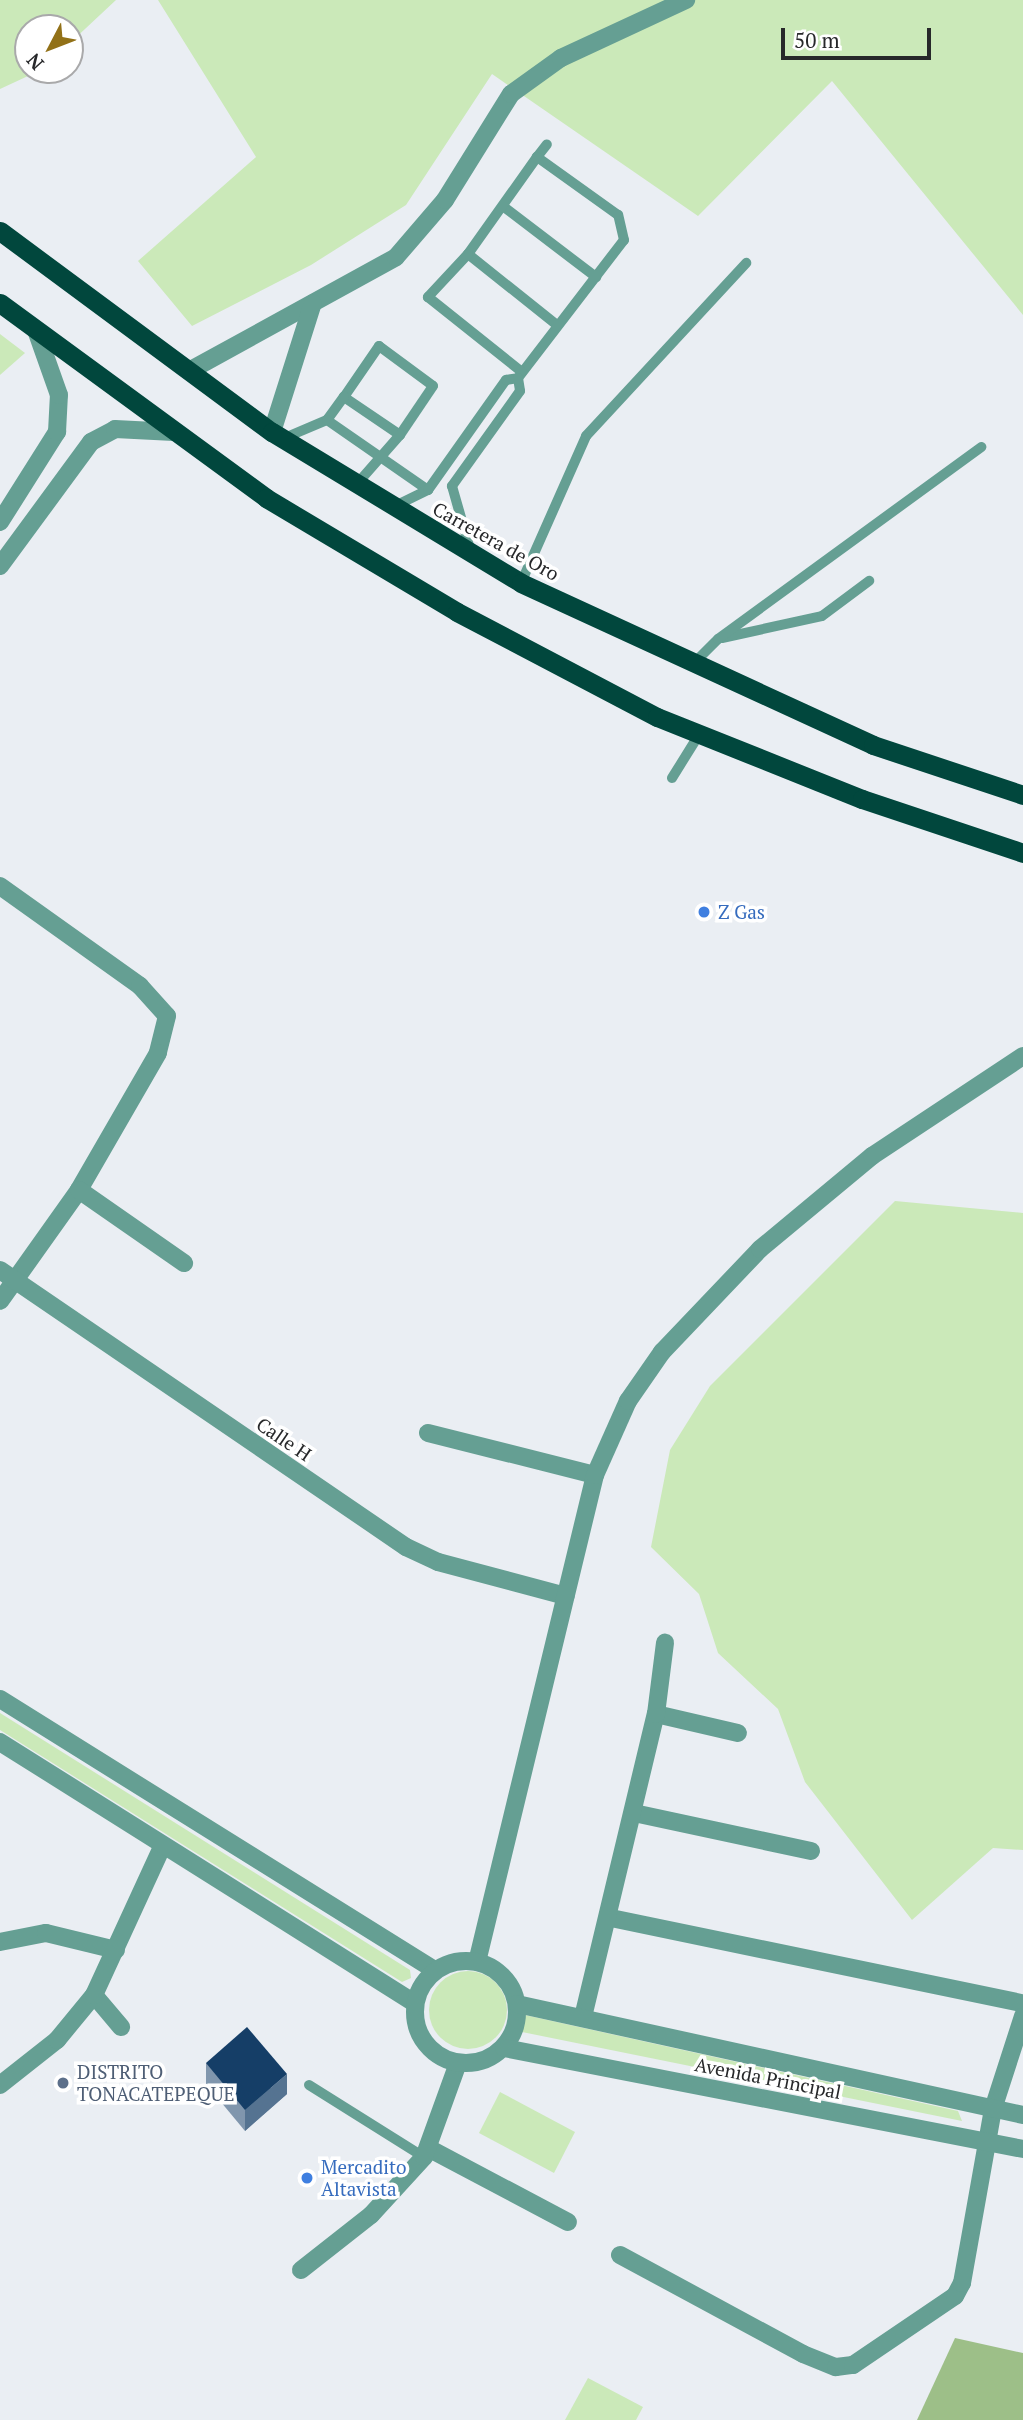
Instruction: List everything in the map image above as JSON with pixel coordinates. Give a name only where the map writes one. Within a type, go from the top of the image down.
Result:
[{"type":"highway","name":"Carretera de Oro","points":[[0,231],[277,435],[391,508],[521,583],[692,666],[873,745],[1023,795]]},
{"type":"highway","points":[[0,303],[266,498],[457,612],[657,717],[862,799],[1023,853]]},
{"type":"street","points":[[189,371],[313,303],[415,239],[511,94],[536,72],[686,0]]},
{"type":"street","points":[[277,435],[313,303]]},
{"type":"street","points":[[0,522],[57,432],[59,395],[36,330]]},
{"type":"street","points":[[0,565],[91,442],[115,429],[174,432]]},
{"type":"street","points":[[0,886],[140,986],[167,1016],[158,1053],[79,1190],[7,1276],[0,1301]]},
{"type":"street","points":[[477,1962],[595,1475],[643,1377],[760,1249],[872,1156],[1023,1056]]},
{"type":"street","points":[[79,1190],[184,1263]]},
{"type":"street","name":"Calle H","points":[[7,1276],[406,1547],[438,1562],[566,1596]]},
{"type":"street","points":[[428,1433],[595,1475]]},
{"type":"street","points":[[583,2017],[611,1918],[656,1714],[665,1643]]},
{"type":"street","points":[[0,1699],[433,1969],[477,1962],[499,1973],[517,2004],[504,2048],[484,2060],[458,2063],[427,2045],[415,2003],[0,1742]]},
{"type":"street","points":[[656,1714],[738,1733]]},
{"type":"street","points":[[634,1813],[811,1851]]},
{"type":"street","points":[[0,2085],[57,2040],[94,1995],[163,1844]]},
{"type":"street","points":[[611,1918],[1023,2003]]},
{"type":"street","points":[[0,1942],[46,1933],[116,1950]]},
{"type":"street","points":[[415,2003],[433,1969]]},
{"type":"street","points":[[94,1995],[121,2027]]},
{"type":"street","name":"Avenida Principal","points":[[517,2004],[1023,2115]]},
{"type":"street","points":[[620,2255],[803,2354],[836,2367],[853,2365],[955,2296],[993,2109],[1023,2016]]},
{"type":"street","name":"Avenida Principal","points":[[504,2048],[1023,2149]]},
{"type":"street","points":[[301,2270],[371,2215],[427,2153],[458,2063]]},
{"type":"street","points":[[427,2153],[568,2222]]},
{"type":"lane","points":[[472,555],[452,486],[520,391],[520,375],[428,297],[468,254],[547,144]]},
{"type":"lane","points":[[391,508],[428,490],[506,380],[520,375],[624,240],[624,226],[618,215],[537,157]]},
{"type":"lane","points":[[504,207],[596,277]]},
{"type":"lane","points":[[468,254],[557,325]]},
{"type":"lane","points":[[521,583],[586,436],[746,263]]},
{"type":"lane","points":[[277,435],[327,421],[379,346],[433,386],[400,435],[355,486]]},
{"type":"lane","points":[[344,397],[400,435]]},
{"type":"lane","points":[[327,421],[428,490]]},
{"type":"lane","points":[[692,666],[718,639],[981,447]]},
{"type":"lane","points":[[718,639],[822,616],[870,581]]},
{"type":"lane","points":[[672,778],[700,732]]},
{"type":"lane","points":[[309,2085],[427,2153]]},
{"type":"green space","points":[[0,0],[116,0],[84,30],[84,14],[14,14],[14,83],[0,89]]},
{"type":"green space","points":[[158,0],[1023,0],[1023,315],[832,81],[698,216],[492,74],[406,205],[311,265],[192,326],[138,261],[256,157]]},
{"type":"green space","points":[[0,334],[25,353],[0,375]]},
{"type":"green space","points":[[895,1201],[1023,1213],[1023,1850],[993,1848],[912,1920],[805,1782],[778,1709],[718,1653],[699,1594],[651,1547],[670,1450],[710,1386]]},
{"type":"green space","points":[[0,1713],[410,1970],[411,1978],[402,1982],[0,1730]]},
{"type":"green space","points":[[468,1971],[483,1974],[496,1982],[504,1995],[507,2010],[504,2025],[496,2038],[483,2046],[468,2049],[453,2046],[440,2038],[432,2025],[429,2010],[432,1995],[440,1982],[453,1974]]},
{"type":"green space","points":[[525,2015],[958,2111],[962,2121],[522,2032]]},
{"type":"green space","points":[[500,2092],[575,2132],[554,2173],[479,2133]]},
{"type":"green space","points":[[955,2338],[1023,2353],[1023,2420],[917,2420]]},
{"type":"green space","points":[[588,2378],[643,2407],[636,2420],[565,2420]]},
{"type":"building","points":[[247,2027],[287,2074],[245,2110],[206,2063]]},
{"type":"place","name":"Z Gas","points":[[704,912]]},
{"type":"place","name":"DISTRITO TONACATEPEQUE","points":[[63,2083]]},
{"type":"place","name":"Mercadito Altavista","points":[[307,2178]]}]
